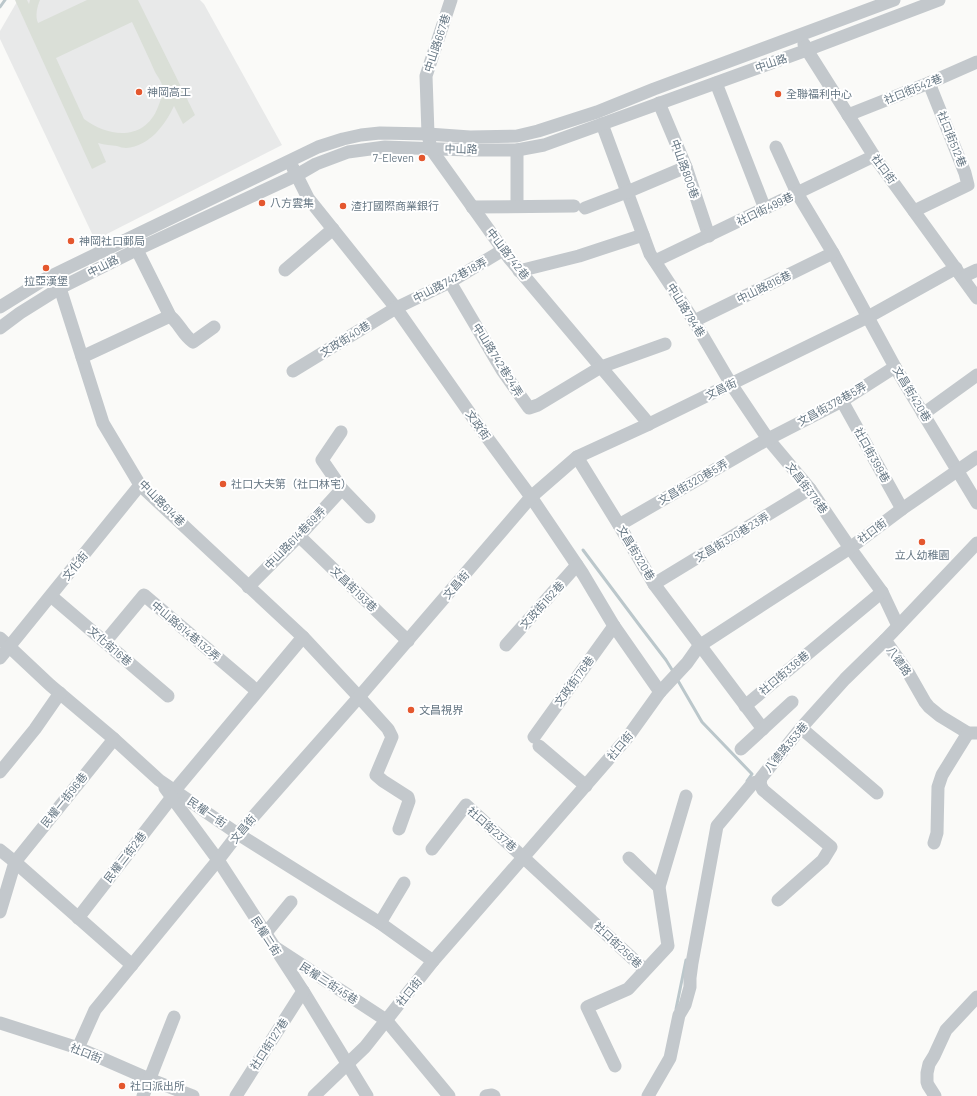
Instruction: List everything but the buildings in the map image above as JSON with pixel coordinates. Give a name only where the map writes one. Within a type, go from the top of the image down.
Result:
[{"type":"street","name":"中山路667巷","points":[[428,134],[426,76],[451,0]]},
{"type":"street","name":"中山路","points":[[0,307],[44,278],[318,147],[343,139],[380,133],[470,137],[517,136],[538,131],[597,112],[654,89],[894,0]]},
{"type":"street","name":"中山路","points":[[0,328],[20,313],[60,288],[297,175],[316,164],[348,152],[385,147],[517,150],[544,145],[807,50],[940,0]]},
{"type":"street","name":"社口街","points":[[800,35],[807,50],[874,156],[977,298]]},
{"type":"street","name":"社口街542巷","points":[[848,115],[977,62]]},
{"type":"street","points":[[716,82],[765,209]]},
{"type":"street","name":"社口街512巷","points":[[914,211],[968,185],[966,173],[929,83]]},
{"type":"street","name":"中山路800巷","points":[[659,104],[686,167],[709,236]]},
{"type":"street","name":"中山路784巷","points":[[602,124],[650,254],[694,321],[731,384]]},
{"type":"street","name":"中山路742巷","points":[[428,134],[431,149],[519,271],[649,424]]},
{"type":"street","points":[[776,147],[797,193],[833,253],[868,317]]},
{"type":"street","points":[[517,150],[517,206]]},
{"type":"street","name":"社口街499巷","points":[[655,261],[874,156]]},
{"type":"street","name":"文政街","points":[[290,161],[308,198],[396,308],[482,432],[531,497],[577,565],[614,626],[660,692]]},
{"type":"street","points":[[472,206],[580,207],[627,192],[686,167]]},
{"type":"street","points":[[285,270],[334,229]]},
{"type":"street","points":[[519,271],[580,256],[643,235]]},
{"type":"street","points":[[131,237],[170,316],[176,321],[186,337],[193,342],[214,327]]},
{"type":"street","name":"中山路742巷18弄","points":[[396,308],[450,282],[503,250]]},
{"type":"street","name":"中山路816巷","points":[[694,321],[833,253]]},
{"type":"street","name":"文昌街","points":[[78,1048],[95,1010],[238,834],[408,641],[531,497],[577,457],[649,424],[959,273],[977,270]]},
{"type":"street","name":"中山路742巷24弄","points":[[450,282],[502,370],[529,408],[538,405],[601,367]]},
{"type":"street","name":"中山路614巷","points":[[60,288],[103,423],[140,484],[303,637],[388,729],[392,737],[376,775],[408,797],[409,801],[399,829]]},
{"type":"street","name":"文政街40巷","points":[[293,371],[396,308]]},
{"type":"street","points":[[82,357],[170,316]]},
{"type":"street","name":"文昌街420巷","points":[[868,317],[895,367],[977,504]]},
{"type":"street","points":[[601,367],[665,344]]},
{"type":"street","name":"文昌街378巷5弄","points":[[768,439],[842,401],[895,367]]},
{"type":"street","points":[[924,414],[977,375]]},
{"type":"street","name":"文昌街378巷","points":[[731,384],[768,439],[810,489],[882,592],[898,626]]},
{"type":"street","name":"社口街399巷","points":[[842,401],[902,509]]},
{"type":"street","points":[[340,432],[322,460],[342,489],[369,517]]},
{"type":"street","name":"文昌街320巷5弄","points":[[619,525],[768,439]]},
{"type":"street","name":"文昌街320巷","points":[[577,457],[654,584],[700,646]]},
{"type":"street","name":"社口街","points":[[314,1096],[365,1047],[434,961],[627,738],[660,692],[700,646],[850,548],[902,509],[977,457]]},
{"type":"street","name":"文化街","points":[[0,658],[5,642],[51,596],[140,484]]},
{"type":"street","name":"中山路614巷69弄","points":[[248,586],[299,536],[342,489]]},
{"type":"street","name":"文昌街320巷23弄","points":[[654,584],[810,489]]},
{"type":"street","name":"文昌街193巷","points":[[299,536],[408,641]]},
{"type":"street","name":"八德路","points":[[973,733],[940,716],[929,707],[909,674],[885,640],[977,543]]},
{"type":"street","name":"文政街162巷","points":[[506,645],[577,565]]},
{"type":"street","name":"社口街336巷","points":[[745,706],[882,592]]},
{"type":"street","name":"中山路614巷132弄","points":[[105,642],[144,595],[257,691]]},
{"type":"street","name":"文化街16巷","points":[[51,596],[168,696]]},
{"type":"street","name":"文政街176巷","points":[[586,786],[536,741],[614,626]]},
{"type":"street","points":[[173,794],[303,637]]},
{"type":"street","name":"八德路353巷","points":[[778,900],[823,860],[831,847],[763,790],[760,781],[762,775],[801,728],[845,679],[885,640]]},
{"type":"street","name":"民權一街","points":[[5,642],[60,693],[114,739],[173,794],[380,923],[434,961]]},
{"type":"street","points":[[700,646],[763,729]]},
{"type":"street","points":[[0,772],[35,729],[60,693]]},
{"type":"street","points":[[741,749],[792,702]]},
{"type":"street","points":[[801,728],[877,793]]},
{"type":"street","points":[[934,843],[937,833],[938,787],[942,775],[973,733]]},
{"type":"street","name":"民權一街96巷","points":[[15,862],[114,739]]},
{"type":"street","points":[[648,1096],[670,1058],[679,1015],[685,1005],[689,993],[692,963],[718,826],[753,784],[760,781]]},
{"type":"street","name":"民權二街","points":[[173,794],[218,860],[367,1096]]},
{"type":"street","name":"民權二街2巷","points":[[78,918],[173,794]]},
{"type":"street","name":"社口街256巷","points":[[524,858],[645,970],[668,946],[659,887],[686,796]]},
{"type":"street","name":"社口街237巷","points":[[432,849],[466,805],[524,858]]},
{"type":"street","points":[[0,850],[132,965]]},
{"type":"street","points":[[629,858],[659,887]]},
{"type":"street","points":[[0,912],[15,862]]},
{"type":"street","points":[[380,923],[404,883]]},
{"type":"street","points":[[268,939],[291,902]]},
{"type":"street","name":"民權二街45巷","points":[[268,939],[386,1020],[449,1096]]},
{"type":"street","points":[[615,1066],[587,1007],[628,989],[645,970]]},
{"type":"street","name":"社口街127巷","points":[[236,1096],[302,991]]},
{"type":"street","points":[[934,1096],[927,1082],[929,1064],[946,1030],[977,997]]},
{"type":"street","points":[[143,1096],[174,1017]]},
{"type":"street","name":"社口街","points":[[0,1023],[78,1048],[149,1079],[193,1096]]},
{"type":"street","points":[[486,1096],[494,1096]]},
{"type":"shaded area","points":[[15,0],[27,0],[29,4],[30,0],[40,0],[37,12],[38,23],[87,0],[138,0],[195,115],[183,124],[174,106],[156,133],[142,143],[123,148],[98,143],[106,162],[92,169]],"holes":[[[132,22],[160,80],[163,91],[158,107],[152,118],[144,126],[135,131],[115,133],[104,130],[84,119],[56,58]]]},
{"type":"shaded area","name":"神岡高工","points":[[18,0],[200,0],[204,4],[282,145],[95,240],[0,39],[0,31]]},
{"type":"waterway","points":[[0,7],[5,0]]},
{"type":"waterway","points":[[583,550],[666,660],[674,673]]},
{"type":"waterway","points":[[677,679],[702,722],[752,774],[747,781]]},
{"type":"waterway","points":[[676,1009],[686,960]]},
{"type":"place","name":"神岡高工","points":[[139,92]]},
{"type":"place","name":"全聯福利中心","points":[[778,94]]},
{"type":"place","name":"7-Eleven","points":[[422,158]]},
{"type":"place","name":"八方雲集","points":[[262,203]]},
{"type":"place","name":"渣打國際商業銀行","points":[[343,206]]},
{"type":"place","name":"神岡社口郵局","points":[[71,241]]},
{"type":"place","name":"拉亞漢堡","points":[[46,268]]},
{"type":"place","name":"社口大夫第（社口林宅）","points":[[223,484]]},
{"type":"place","name":"立人幼稚園","points":[[922,542]]},
{"type":"place","name":"文昌視界","points":[[411,710]]},
{"type":"place","name":"社口派出所","points":[[122,1086]]}]
